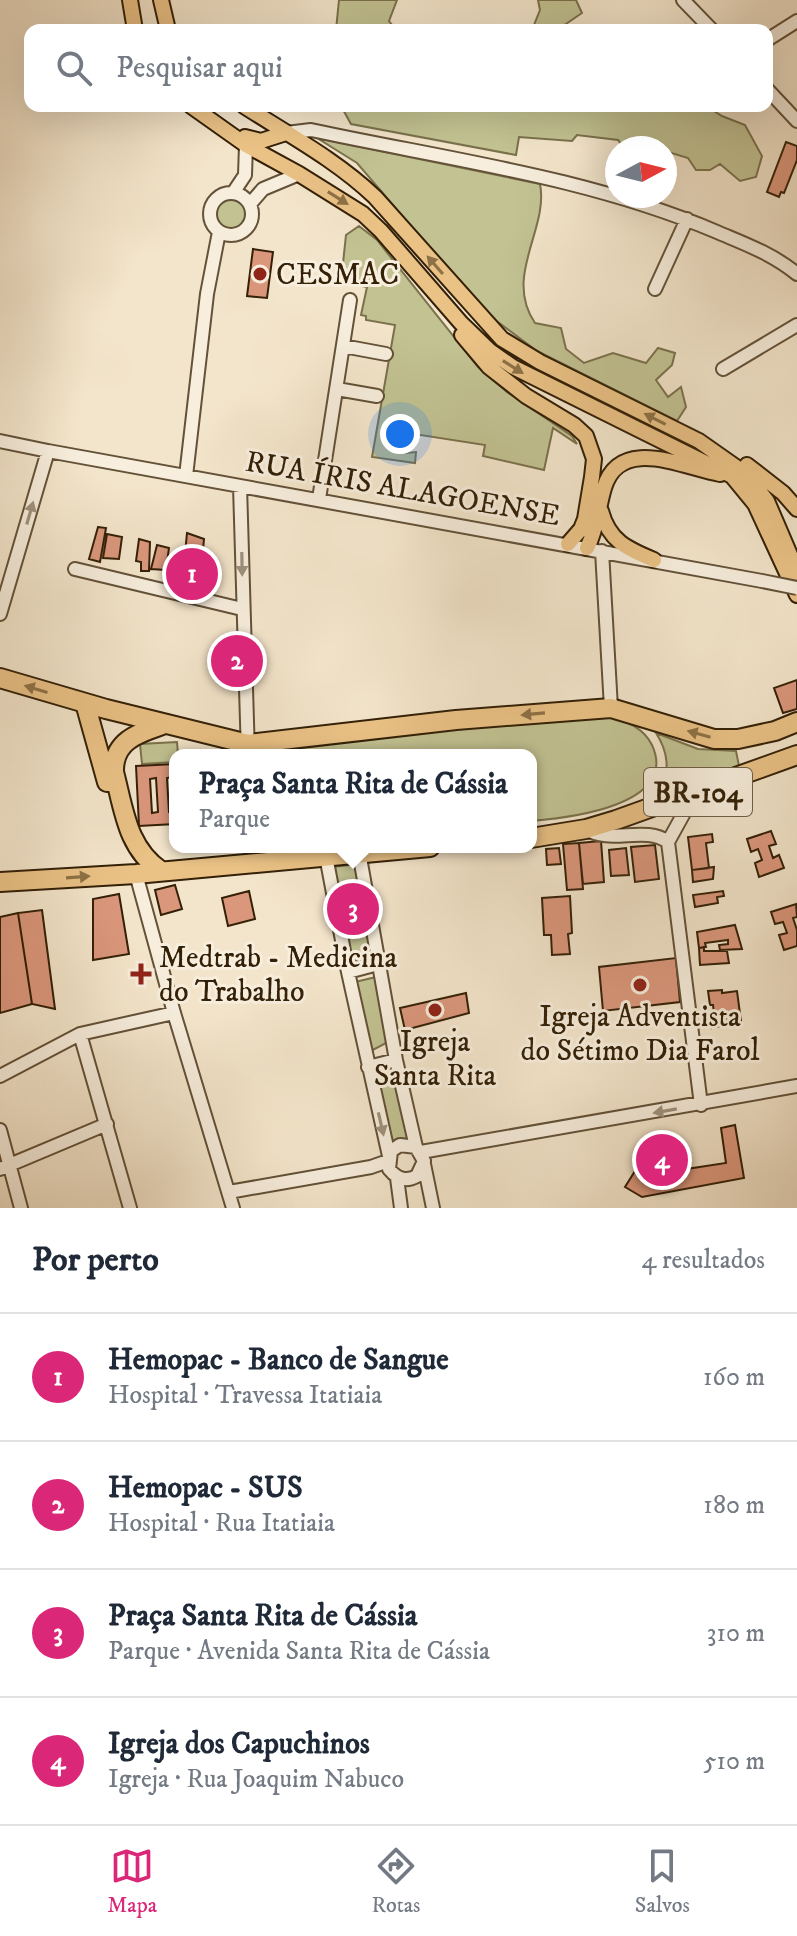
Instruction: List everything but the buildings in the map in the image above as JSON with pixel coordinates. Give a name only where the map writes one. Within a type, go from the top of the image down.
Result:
[{"type":"highway","name":"BR-104","points":[[0,678],[245,749]]},
{"type":"highway","points":[[85,703],[126,845],[126,859],[116,875]]},
{"type":"highway","name":"BR-104","points":[[255,749],[456,720],[611,708],[714,739],[738,739],[775,731],[797,722]]},
{"type":"highway","points":[[97,741],[110,744],[165,724]]},
{"type":"highway","points":[[126,740],[117,750],[114,761],[126,815],[135,845],[142,856],[161,871]]},
{"type":"highway","name":"BR-104","points":[[537,837],[586,829],[788,758]]},
{"type":"highway","points":[[0,882],[136,874],[351,853]]},
{"type":"main road","points":[[130,0],[134,24]]},
{"type":"main road","points":[[161,0],[167,24]]},
{"type":"main road","points":[[200,112],[246,145],[363,214],[490,351],[513,367],[732,476],[755,504],[797,595]]},
{"type":"main road","points":[[253,112],[331,160],[375,197],[502,339],[540,362],[744,463],[783,493],[797,509]]},
{"type":"main road","points":[[211,120],[255,141],[286,133]]},
{"type":"main road","points":[[441,301],[458,331],[489,367],[586,436],[594,459],[592,477],[585,519],[568,544]]},
{"type":"main road","points":[[699,441],[746,474],[756,485],[767,501],[797,571]]},
{"type":"main road","points":[[594,550],[600,507],[610,472],[628,459],[647,457],[732,476]]},
{"type":"main road","points":[[600,507],[605,526],[612,537],[627,549],[654,560]]},
{"type":"street","points":[[683,0],[706,24]]},
{"type":"street","points":[[773,36],[797,21]]},
{"type":"street","points":[[773,95],[797,121]]},
{"type":"street","points":[[286,133],[311,130],[558,181],[687,219],[761,251],[797,274]]},
{"type":"street","points":[[233,193],[245,175],[246,145]]},
{"type":"street","points":[[250,204],[263,189],[299,174]]},
{"type":"street","points":[[233,193],[243,196],[250,204],[253,218],[246,230],[238,235],[228,236],[219,232],[211,221],[211,207],[220,196],[233,193]]},
{"type":"street","points":[[655,289],[687,219]]},
{"type":"street","points":[[186,476],[208,283],[219,232]]},
{"type":"street","points":[[319,499],[350,300]]},
{"type":"street","points":[[723,369],[797,325]]},
{"type":"street","points":[[343,346],[386,354]]},
{"type":"street","points":[[337,389],[377,396]]},
{"type":"street","name":"RUA ÍRIS ALAGOENSE","points":[[0,441],[797,588]]},
{"type":"street","points":[[0,614],[48,451]]},
{"type":"street","points":[[240,486],[248,749]]},
{"type":"street","points":[[594,550],[611,708]]},
{"type":"street","points":[[75,569],[242,609]]},
{"type":"street","points":[[721,782],[728,801]]},
{"type":"street","points":[[695,793],[668,842],[701,1105]]},
{"type":"street","points":[[586,829],[597,835],[649,835],[668,842]]},
{"type":"street","points":[[359,853],[396,1060],[433,1208]]},
{"type":"street","points":[[326,856],[368,1067],[401,1208]]},
{"type":"street","points":[[136,874],[233,1208]]},
{"type":"street","points":[[348,972],[378,964]]},
{"type":"street","points":[[0,1076],[80,1034],[174,1013]]},
{"type":"street","points":[[80,1034],[130,1208]]},
{"type":"street","points":[[368,1067],[396,1060]]},
{"type":"street","points":[[391,1166],[400,1145],[420,1154],[797,1086]]},
{"type":"street","points":[[5,1167],[107,1124]]},
{"type":"street","points":[[0,1130],[5,1167],[21,1208]]},
{"type":"street","points":[[229,1192],[371,1167],[391,1166],[408,1180],[417,1176],[420,1154]]},
{"type":"green space","points":[[339,0],[397,0],[389,21],[391,24],[337,24]]},
{"type":"green space","points":[[538,0],[576,0],[582,13],[566,24],[534,24],[540,10]]},
{"type":"green space","points":[[344,112],[716,112],[745,125],[762,156],[756,177],[740,181],[720,164],[710,170],[696,170],[688,158],[677,155],[677,136],[605,136],[605,138],[577,135],[572,141],[519,137],[516,155],[351,124]]},
{"type":"green space","points":[[317,138],[540,184],[539,218],[525,270],[524,288],[526,305],[535,323],[561,328],[566,349],[584,363],[613,353],[646,363],[658,348],[675,353],[672,365],[656,380],[668,397],[681,387],[686,407],[677,421],[537,351],[486,313],[357,163]]},
{"type":"green space","points":[[232,197],[244,202],[249,214],[244,226],[232,231],[220,226],[215,214],[220,202]]},
{"type":"green space","points":[[359,226],[377,240],[478,367],[507,392],[572,436],[577,444],[553,428],[544,470],[483,456],[485,445],[408,433],[402,445],[406,453],[416,452],[415,463],[372,457],[395,325],[366,320],[366,316],[361,315],[367,287],[341,282],[346,235]]},
{"type":"green space","points":[[607,717],[633,725],[644,733],[652,745],[656,766],[650,782],[636,795],[616,805],[537,820],[537,749],[257,749],[454,728]]},
{"type":"green space","points":[[656,733],[698,749],[736,751],[739,766],[664,790],[666,761]]},
{"type":"green space","points":[[177,742],[178,749],[169,749],[169,762],[142,764],[140,744]]},
{"type":"green space","points":[[358,864],[373,951],[362,961],[353,960],[348,954],[332,867]]},
{"type":"green space","points":[[376,977],[390,1041],[369,1052],[355,982]]},
{"type":"green space","points":[[396,1070],[411,1137],[389,1147],[373,1076]]},
{"type":"place","name":"CESMAC","points":[[260,274]]},
{"type":"place","name":"Hemopac - Banco de Sangue","points":[[192,574]]},
{"type":"place","name":"Hemopac - SUS","points":[[237,661]]},
{"type":"place","name":"Praça Santa Rita de Cássia","points":[[353,909]]},
{"type":"place","name":"Medtrab - Medicina do Trabalho","points":[[141,974]]},
{"type":"place","name":"Igreja Adventista do Sétimo Dia Farol","points":[[640,985]]},
{"type":"place","name":"Igreja Santa Rita","points":[[435,1010]]},
{"type":"place","name":"Igreja dos Capuchinos","points":[[662,1160]]}]
